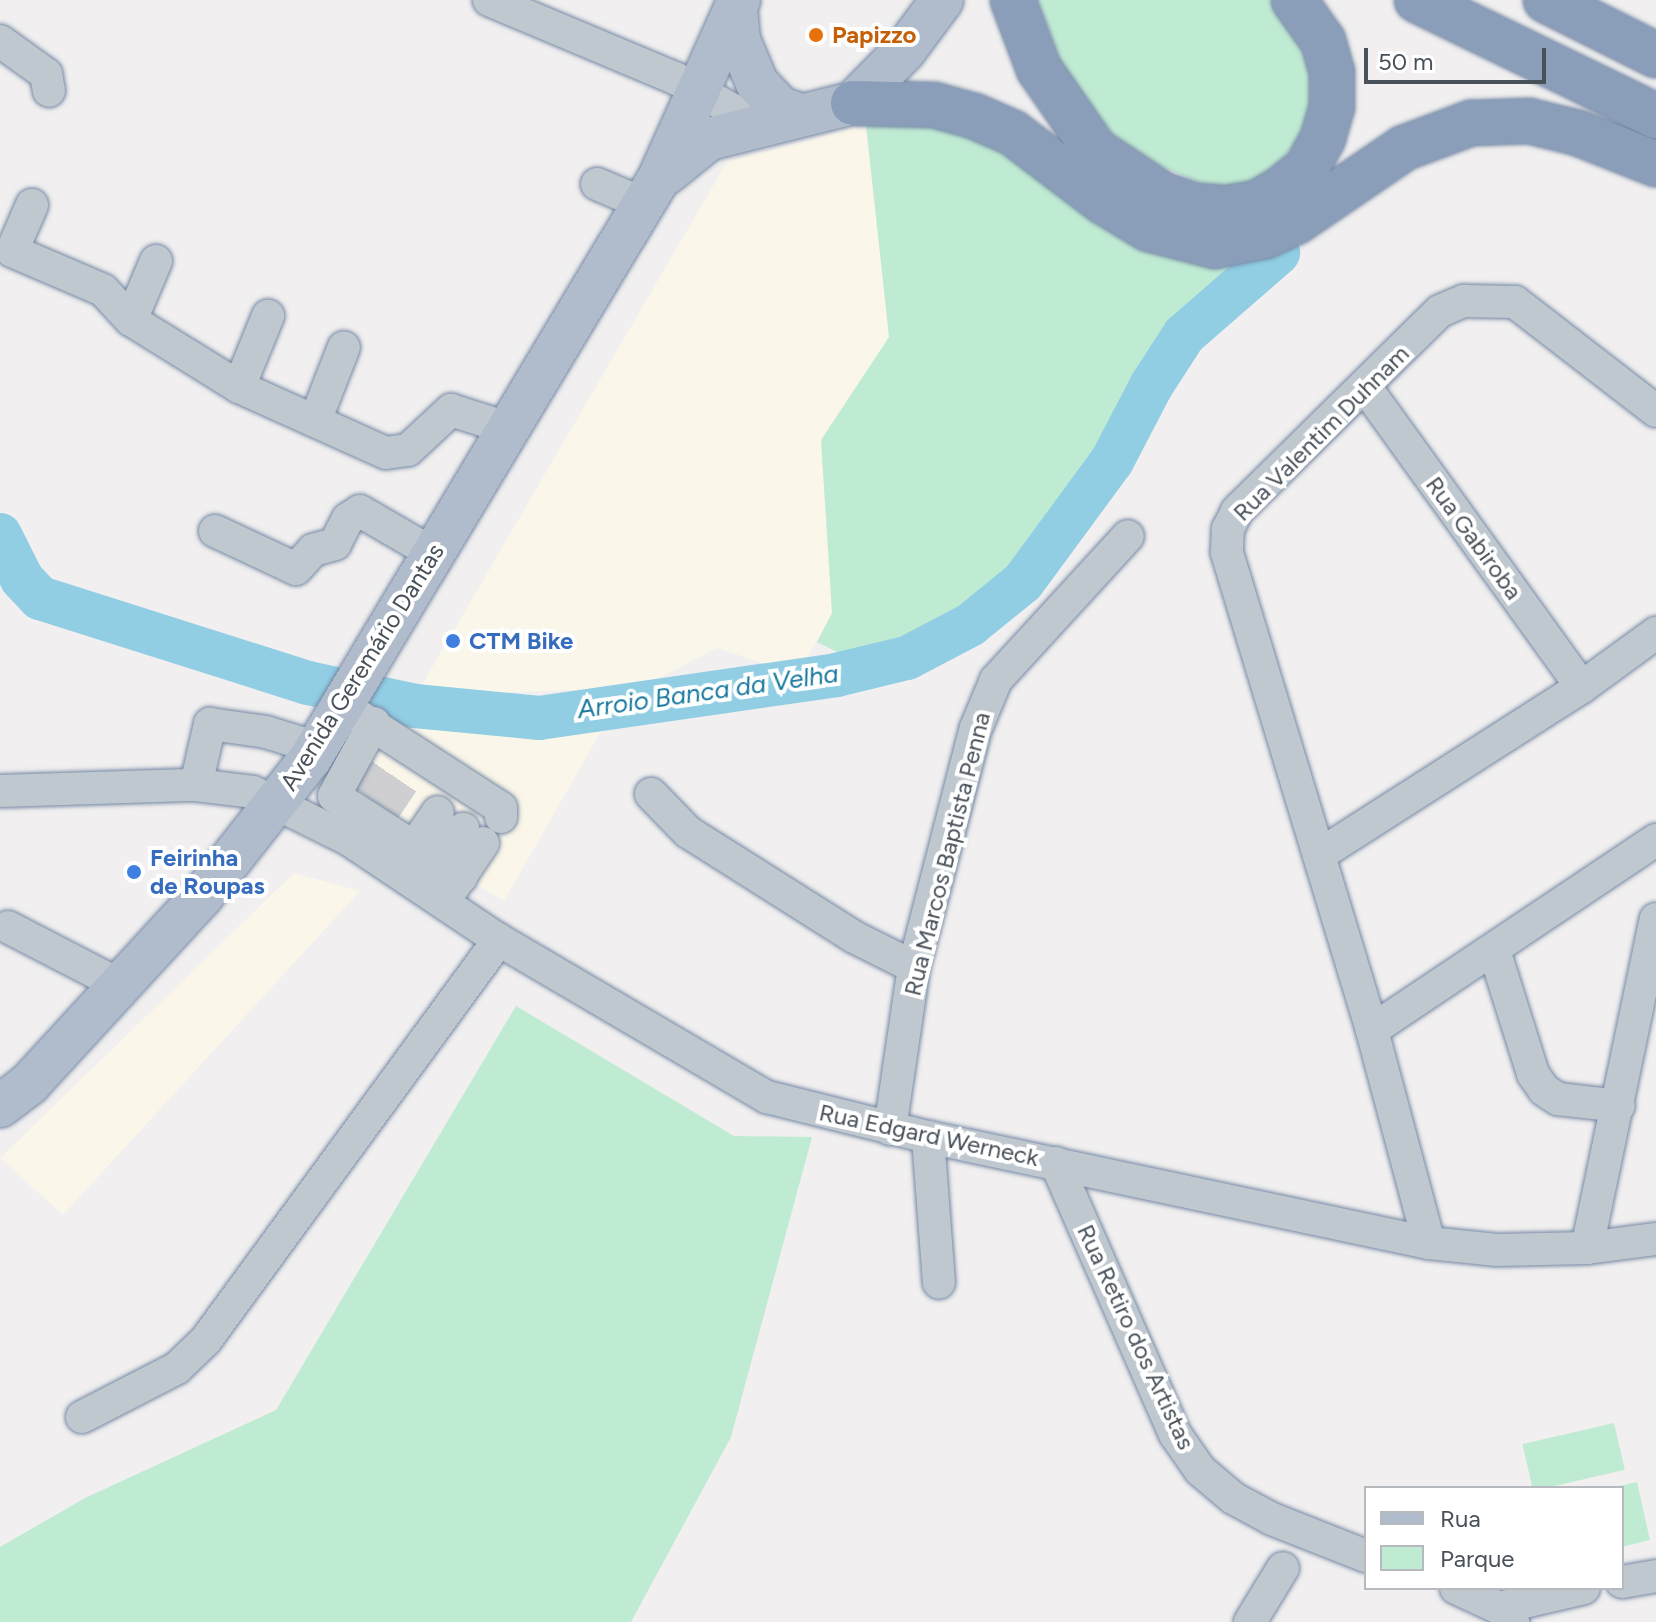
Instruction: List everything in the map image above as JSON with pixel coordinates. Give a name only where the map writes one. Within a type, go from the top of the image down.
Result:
[{"type":"highway","points":[[1013,0],[1039,69],[1095,150],[1163,195],[1196,206],[1227,208],[1257,203],[1281,189],[1306,169],[1323,138],[1332,107],[1332,72],[1323,41],[1294,0]]},
{"type":"highway","points":[[1417,0],[1656,116]]},
{"type":"highway","points":[[1546,0],[1656,55]]},
{"type":"highway","points":[[1584,0],[1656,27]]},
{"type":"highway","points":[[853,103],[934,105],[974,116],[1013,133],[1104,202],[1149,229],[1215,246],[1265,236],[1297,221],[1404,148],[1471,123],[1529,121],[1578,133],[1656,164]]},
{"type":"main road","points":[[853,103],[905,50],[942,0]]},
{"type":"main road","name":"Avenida Geremário Dantas","points":[[0,1106],[30,1083],[202,896],[317,748],[381,725],[434,554],[507,428],[589,302],[652,191],[699,93],[737,3]]},
{"type":"main road","points":[[737,3],[739,40],[765,96],[780,108],[799,114]]},
{"type":"main road","name":"Avenida Geremário Dantas","points":[[652,191],[709,139],[757,123],[853,103]]},
{"type":"street","points":[[489,0],[699,93],[757,123]]},
{"type":"street","points":[[0,41],[46,74],[49,91]]},
{"type":"street","points":[[597,184],[652,191]]},
{"type":"street","points":[[32,205],[12,251],[103,290],[131,320],[239,387],[386,453],[408,450],[451,410],[507,428]]},
{"type":"street","points":[[131,320],[156,261]]},
{"type":"street","name":"Rua Valentim Duhnam","points":[[1429,1243],[1372,1030],[1227,552],[1228,529],[1237,511],[1366,388],[1440,311],[1464,301],[1488,299],[1515,302],[1656,411]]},
{"type":"street","points":[[239,387],[268,316]]},
{"type":"street","points":[[315,421],[344,347]]},
{"type":"street","name":"Rua Gabiroba","points":[[1366,388],[1582,687]]},
{"type":"street","points":[[215,531],[296,569],[313,550],[335,544],[348,519],[360,511],[434,554]]},
{"type":"street","name":"Rua Marcos Baptista Penna","points":[[890,1129],[914,967],[976,728],[996,680],[1128,536]]},
{"type":"street","points":[[1319,855],[1582,687],[1656,633]]},
{"type":"street","points":[[196,785],[210,724],[266,732],[317,748]]},
{"type":"street","points":[[439,872],[368,808],[334,794],[381,725],[471,809]]},
{"type":"street","name":"Rua Edgard Werneck","points":[[0,791],[196,785],[239,788],[348,839],[439,872],[499,940],[767,1097],[890,1129],[1429,1243],[1497,1250],[1587,1248],[1656,1239]]},
{"type":"street","points":[[651,794],[688,832],[854,937],[914,967]]},
{"type":"street","points":[[439,872],[471,809]]},
{"type":"street","points":[[439,872],[471,809]]},
{"type":"street","points":[[1372,1030],[1656,840]]},
{"type":"street","points":[[1587,1248],[1656,919]]},
{"type":"street","points":[[8,927],[120,985]]},
{"type":"street","points":[[82,1417],[177,1368],[206,1340],[499,940]]},
{"type":"street","points":[[1494,950],[1533,1074],[1544,1090],[1558,1099],[1619,1106]]},
{"type":"street","points":[[928,1137],[939,1283]]},
{"type":"street","name":"Rua Retiro dos Artistas","points":[[1056,1163],[1175,1434],[1200,1470],[1233,1498],[1272,1519],[1364,1555]]},
{"type":"street","points":[[1250,1622],[1283,1568]]},
{"type":"street","points":[[1624,1582],[1656,1576]]},
{"type":"street","points":[[1460,1590],[1508,1617],[1582,1595]]},
{"type":"shaded area","points":[[866,125],[890,337],[821,440],[832,614],[797,675],[717,648],[640,688],[416,695],[727,162]]},
{"type":"shaded area","points":[[375,707],[607,721],[504,901],[327,796]]},
{"type":"shaded area","points":[[294,873],[360,891],[63,1215],[0,1158]]},
{"type":"green space","points":[[1038,0],[1275,0],[1314,62],[1316,107],[1302,135],[1278,164],[1249,184],[1211,187],[1158,165],[1112,134],[1064,71]]},
{"type":"green space","points":[[866,125],[951,125],[1027,159],[1206,264],[1252,261],[1008,598],[873,670],[817,642],[832,613],[821,440],[889,337]]},
{"type":"green space","points":[[516,1006],[734,1136],[812,1137],[731,1437],[631,1622],[0,1622],[0,1547],[85,1498],[276,1410]]},
{"type":"green space","points":[[1614,1423],[1625,1470],[1554,1486],[1532,1486],[1522,1444]]},
{"type":"green space","points":[[1637,1482],[1650,1540],[1624,1546],[1624,1486],[1619,1486]]},
{"type":"waterway","name":"Arroio Banca da Velha","points":[[0,535],[22,579],[40,598],[308,683],[415,706],[539,718],[836,675],[907,658],[970,625],[1023,582],[1112,461],[1151,386],[1184,335],[1278,253]]},
{"type":"tunnel","points":[[360,792],[394,744]]},
{"type":"tunnel","points":[[385,809],[418,760]]},
{"type":"place","name":"Papizzo","points":[[816,35]]},
{"type":"place","name":"CTM Bike","points":[[453,641]]},
{"type":"place","name":"Feirinha de Roupas","points":[[134,872]]}]
